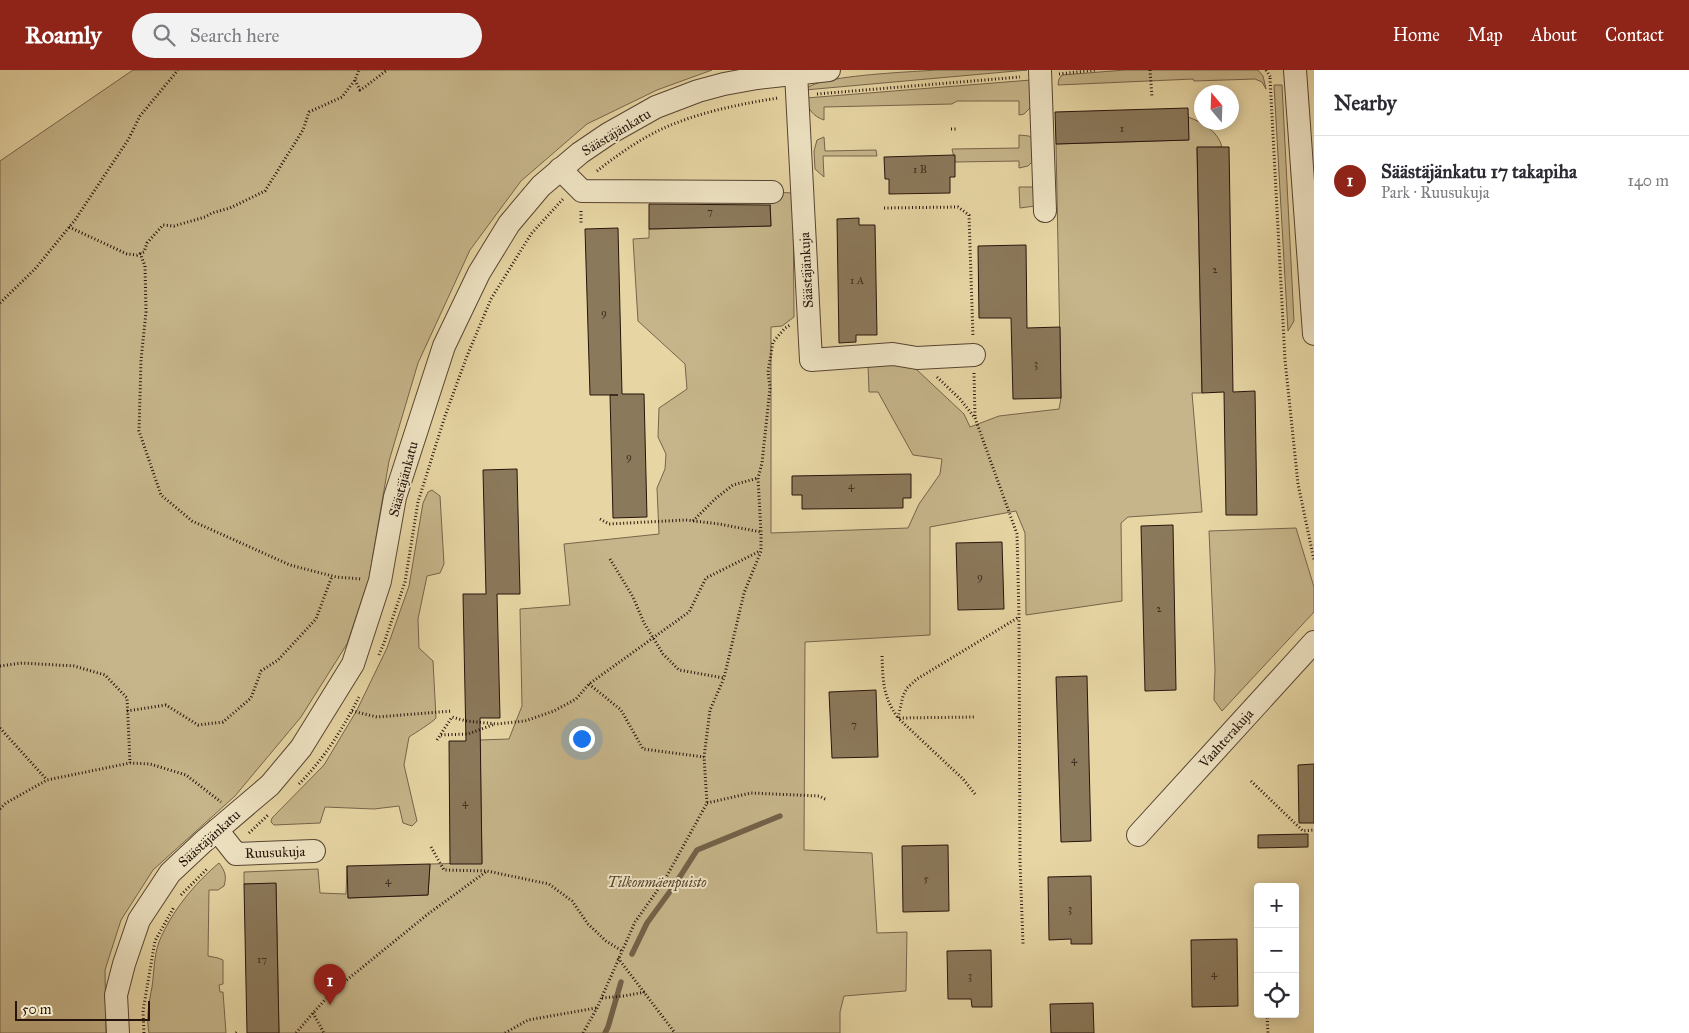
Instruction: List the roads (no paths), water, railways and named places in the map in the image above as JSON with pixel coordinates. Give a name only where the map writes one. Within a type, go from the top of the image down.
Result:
[{"type":"street","name":"Säästäjänkatu","points":[[118,1033],[116,995],[139,920],[170,873],[224,838],[237,813],[270,785],[301,748],[353,664],[380,581],[395,497],[444,346],[479,273],[509,224],[540,186],[580,153],[631,120],[675,100],[724,84],[829,70]]},
{"type":"street","points":[[1295,70],[1314,334]]},
{"type":"street","name":"Säästäjänkuja","points":[[796,73],[811,360],[893,354],[917,358],[974,355]]},
{"type":"street","points":[[1040,73],[1045,211]]},
{"type":"street","points":[[560,169],[580,194],[772,192]]},
{"type":"street","name":"Vaahterakuja","points":[[1138,835],[1314,642]]},
{"type":"street","name":"Ruusukuja","points":[[224,838],[236,854],[314,851]]},
{"type":"waterway","points":[[632,954],[647,923],[697,850],[780,816]]},
{"type":"waterway","points":[[605,1033],[621,982]]},
{"type":"place","name":"Säästäjänkatu 17 takapiha","points":[[330,1005]]},
{"type":"park label","name":"Tilkonmäenpuisto","points":[[657,882]]}]
